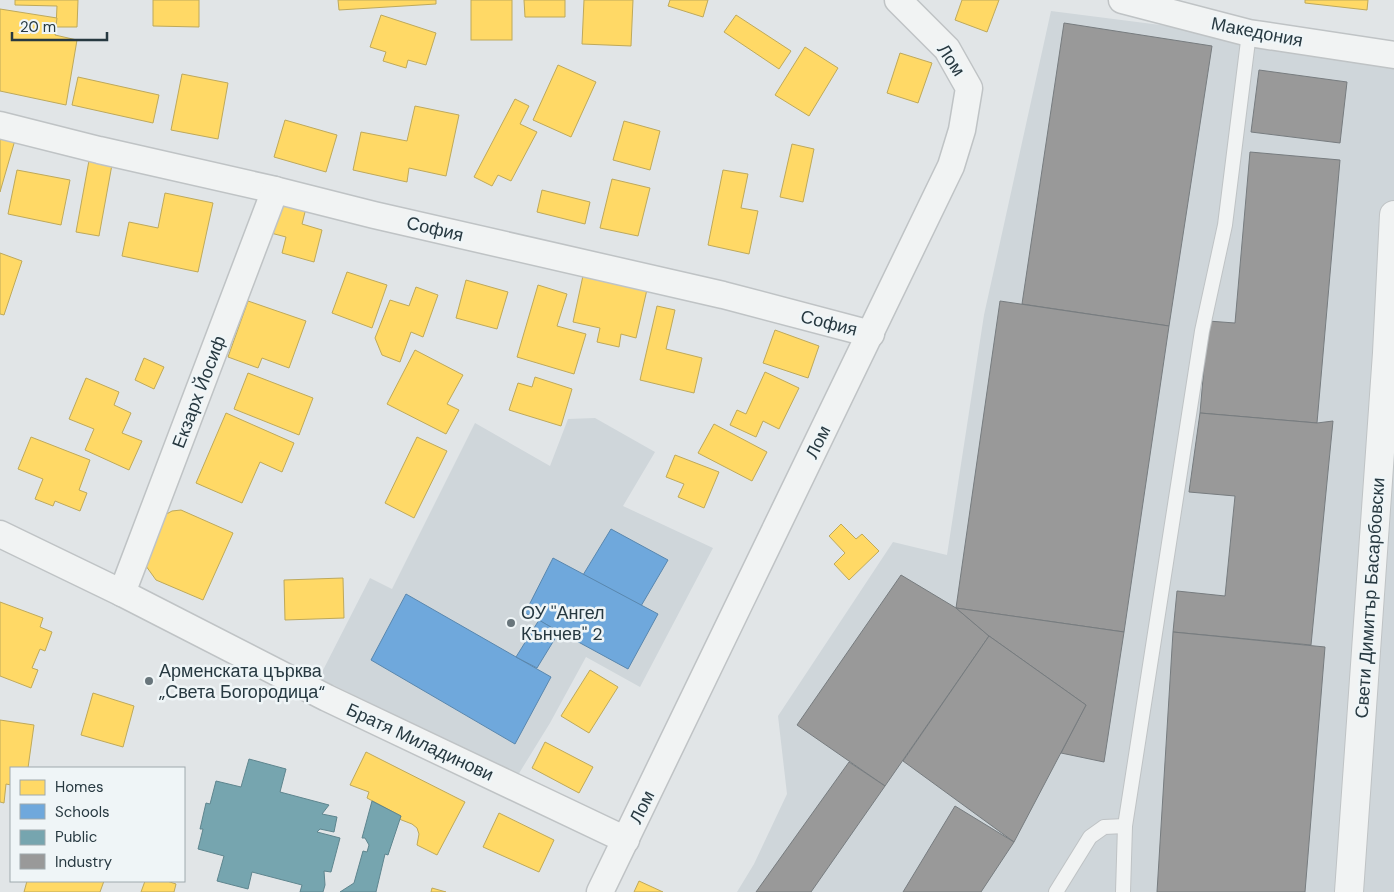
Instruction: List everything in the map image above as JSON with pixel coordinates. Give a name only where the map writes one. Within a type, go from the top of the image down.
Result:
[{"type":"street","name":"Лом","points":[[600,892],[951,166],[962,130],[969,88],[947,50],[898,0]]},
{"type":"street","name":"Македония","points":[[1122,0],[1249,33],[1394,55]]},
{"type":"street","name":"София","points":[[0,125],[99,150],[723,296],[871,334]]},
{"type":"street","name":"Екзарх Йосиф","points":[[122,593],[275,190]]},
{"type":"street","name":"Свети Димитър Басарбовски","points":[[1349,892],[1387,353],[1394,214]]},
{"type":"street","name":"Братя Миладинови","points":[[0,534],[122,593],[327,698],[626,840]]},
{"type":"lane","points":[[1123,892],[1125,826],[1202,331],[1225,225],[1249,33]]},
{"type":"lane","points":[[1056,892],[1090,837],[1104,827],[1125,826]]},
{"type":"shaded area","points":[[1051,11],[1394,55],[1394,892],[737,892],[754,864],[787,794],[778,716],[893,542],[947,555],[984,315]]},
{"type":"shaded area","name":"ОУ ''Ангел Кънчев'' 2","points":[[595,418],[655,452],[623,506],[713,548],[640,687],[586,657],[550,723],[518,775],[319,678],[370,578],[392,589],[475,423],[550,466],[568,419]]},
{"type":"building: Homes","points":[[15,0],[78,0],[77,27],[56,27],[57,6],[15,5]]},
{"type":"building: Homes","points":[[153,0],[199,0],[199,27],[153,26]]},
{"type":"building: Homes","points":[[338,0],[436,0],[436,4],[339,10]]},
{"type":"building: Homes","points":[[471,0],[512,0],[512,40],[471,40]]},
{"type":"building: Homes","points":[[524,0],[565,0],[565,17],[525,17]]},
{"type":"building: Homes","points":[[584,0],[633,0],[631,46],[582,44]]},
{"type":"building: Homes","points":[[670,0],[708,0],[703,17],[668,6]]},
{"type":"building: Homes","points":[[962,0],[999,0],[987,32],[955,20]]},
{"type":"building: Homes","points":[[1305,0],[1368,0],[1367,10],[1305,3]]},
{"type":"building: Homes","points":[[0,9],[57,18],[55,35],[77,40],[66,105],[0,91]]},
{"type":"building: Homes","points":[[381,15],[436,33],[426,65],[408,60],[406,68],[383,61],[386,52],[370,47]]},
{"type":"building: Homes","points":[[736,15],[791,51],[779,69],[724,32]]},
{"type":"building: Homes","points":[[805,47],[838,68],[809,116],[775,95]]},
{"type":"building: Homes","points":[[900,53],[932,63],[918,103],[887,93]]},
{"type":"building: Homes","points":[[558,65],[596,82],[571,137],[533,120]]},
{"type":"building: Homes","points":[[182,74],[228,83],[218,139],[171,130]]},
{"type":"building: Homes","points":[[78,77],[159,95],[153,123],[72,105]]},
{"type":"building: Homes","points":[[515,99],[529,106],[520,124],[537,132],[511,181],[498,175],[492,186],[474,177]]},
{"type":"building: Homes","points":[[415,106],[459,115],[446,176],[409,168],[407,182],[353,170],[361,132],[407,141]]},
{"type":"building: Homes","points":[[285,120],[337,135],[326,172],[274,157]]},
{"type":"building: Homes","points":[[624,121],[660,131],[650,170],[613,160]]},
{"type":"building: Homes","points":[[0,138],[15,140],[0,192]]},
{"type":"building: Homes","points":[[792,144],[814,149],[803,202],[780,197]]},
{"type":"building: Homes","points":[[90,155],[113,159],[99,236],[76,232]]},
{"type":"building: Homes","points":[[17,170],[70,180],[61,225],[8,214]]},
{"type":"building: Homes","points":[[723,170],[748,174],[741,208],[758,211],[749,254],[708,245]]},
{"type":"building: Homes","points":[[612,179],[650,188],[638,236],[600,228]]},
{"type":"building: Homes","points":[[542,190],[590,202],[585,224],[537,212]]},
{"type":"building: Homes","points":[[165,193],[213,203],[198,272],[122,256],[129,222],[158,228]]},
{"type":"building: Homes","points":[[276,200],[306,208],[302,224],[322,230],[314,262],[282,253],[286,237],[267,232]]},
{"type":"building: Homes","points":[[0,253],[22,261],[4,315],[0,314]]},
{"type":"building: Homes","points":[[584,271],[648,285],[636,338],[621,334],[619,347],[597,342],[600,328],[573,322]]},
{"type":"building: Homes","points":[[347,272],[387,285],[372,328],[332,313]]},
{"type":"building: Homes","points":[[466,280],[508,292],[497,329],[456,318]]},
{"type":"building: Homes","points":[[538,285],[567,294],[557,326],[586,334],[574,374],[517,357]]},
{"type":"building: Homes","points":[[416,287],[438,295],[423,337],[411,332],[400,362],[382,355],[375,338],[390,300],[409,306]]},
{"type":"building: Homes","points":[[248,301],[306,321],[289,368],[262,358],[258,368],[228,357]]},
{"type":"building: Homes","points":[[657,306],[675,310],[666,349],[702,358],[694,393],[640,380]]},
{"type":"building: Homes","points":[[775,330],[819,346],[808,378],[763,363]]},
{"type":"building: Homes","points":[[415,350],[463,375],[447,404],[459,410],[446,434],[387,404]]},
{"type":"building: Homes","points":[[144,358],[164,367],[154,389],[135,380]]},
{"type":"building: Homes","points":[[765,372],[799,388],[779,429],[763,421],[756,437],[730,425],[737,410],[746,414]]},
{"type":"building: Homes","points":[[248,373],[313,398],[299,435],[234,409]]},
{"type":"building: Homes","points":[[535,377],[572,389],[561,426],[509,410],[518,383],[532,387]]},
{"type":"building: Homes","points":[[86,378],[119,392],[114,405],[131,413],[122,433],[142,441],[129,470],[85,450],[94,429],[69,419]]},
{"type":"building: Homes","points":[[226,413],[294,443],[282,472],[260,462],[242,503],[196,483]]},
{"type":"building: Homes","points":[[714,424],[767,452],[752,481],[698,453]]},
{"type":"building: Homes","points":[[31,437],[90,460],[79,490],[87,493],[80,511],[55,501],[53,506],[35,499],[43,479],[18,469]]},
{"type":"building: Homes","points":[[417,437],[447,451],[414,518],[385,503]]},
{"type":"building: Homes","points":[[675,455],[719,472],[704,508],[678,497],[684,484],[666,477]]},
{"type":"building: Homes","points":[[181,510],[233,533],[203,600],[156,580],[146,566],[161,517],[172,511]]},
{"type":"building: Homes","points":[[841,524],[856,539],[862,534],[879,551],[849,580],[834,564],[845,553],[829,536]]},
{"type":"building: Homes","points":[[343,578],[344,618],[285,620],[284,580]]},
{"type":"building: Homes","points":[[0,602],[43,618],[40,627],[52,632],[45,651],[40,649],[32,668],[38,670],[31,688],[0,676]]},
{"type":"building: Homes","points":[[590,670],[618,687],[589,733],[561,716]]},
{"type":"building: Homes","points":[[93,693],[134,706],[123,747],[81,735]]},
{"type":"building: Homes","points":[[0,720],[34,725],[28,767],[10,767],[10,785],[6,784],[4,803],[0,802]]},
{"type":"building: Homes","points":[[545,742],[593,767],[579,793],[532,768]]},
{"type":"building: Homes","points":[[366,752],[465,802],[437,855],[417,845],[419,834],[417,828],[399,819],[401,816],[367,798],[369,792],[350,785]]},
{"type":"building: Homes","points":[[499,813],[554,840],[539,872],[483,847]]},
{"type":"building: Homes","points":[[639,881],[663,892],[634,892]]},
{"type":"building: Homes","points":[[27,882],[104,882],[100,892],[24,892]]},
{"type":"building: Homes","points":[[145,882],[170,882],[176,884],[174,892],[141,892]]},
{"type":"building: Homes","points":[[432,888],[446,892],[431,892]]},
{"type":"building: Schools","points":[[611,529],[668,560],[641,606],[583,575]]},
{"type":"building: Schools","points":[[553,558],[658,614],[628,669],[525,613]]},
{"type":"building: Schools","points":[[406,594],[551,677],[515,744],[371,660]]},
{"type":"building: Schools","points":[[539,620],[559,632],[537,668],[516,657]]},
{"type":"building: Public","points":[[249,759],[286,769],[280,792],[329,805],[322,814],[337,817],[334,832],[320,829],[317,832],[340,838],[331,872],[324,871],[325,885],[323,892],[300,892],[302,885],[252,872],[248,889],[217,881],[224,856],[198,849],[206,803],[210,804],[216,781],[241,787]]},
{"type":"building: Public","points":[[372,801],[401,816],[388,855],[385,854],[376,892],[340,892],[354,883],[363,851],[367,852],[369,845],[365,838],[362,838]]},
{"type":"building: Industry","points":[[1064,23],[1212,46],[1169,326],[1022,304]]},
{"type":"building: Industry","points":[[1259,70],[1347,82],[1340,143],[1251,132]]},
{"type":"building: Industry","points":[[1250,152],[1340,160],[1317,423],[1200,413],[1208,321],[1235,323]]},
{"type":"building: Industry","points":[[1000,301],[1169,326],[1124,632],[956,608]]},
{"type":"building: Industry","points":[[1200,413],[1317,423],[1333,421],[1311,645],[1173,632],[1177,591],[1225,596],[1235,496],[1189,492]]},
{"type":"building: Industry","points":[[901,575],[956,608],[989,636],[885,786],[797,725]]},
{"type":"building: Industry","points":[[956,608],[1124,632],[1104,762],[1061,753],[1086,705],[989,636]]},
{"type":"building: Industry","points":[[1173,632],[1325,647],[1305,892],[1157,892]]},
{"type":"building: Industry","points":[[989,636],[1086,705],[1014,842],[903,761]]},
{"type":"building: Industry","points":[[849,762],[885,786],[811,892],[756,892]]},
{"type":"building: Industry","points":[[955,806],[1014,842],[981,892],[903,892]]},
{"type":"place","name":"ОУ ''Ангел Кънчев'' 2","points":[[511,623]]},
{"type":"place","name":"Арменската църква „Света Богородица“","points":[[149,681]]}]
